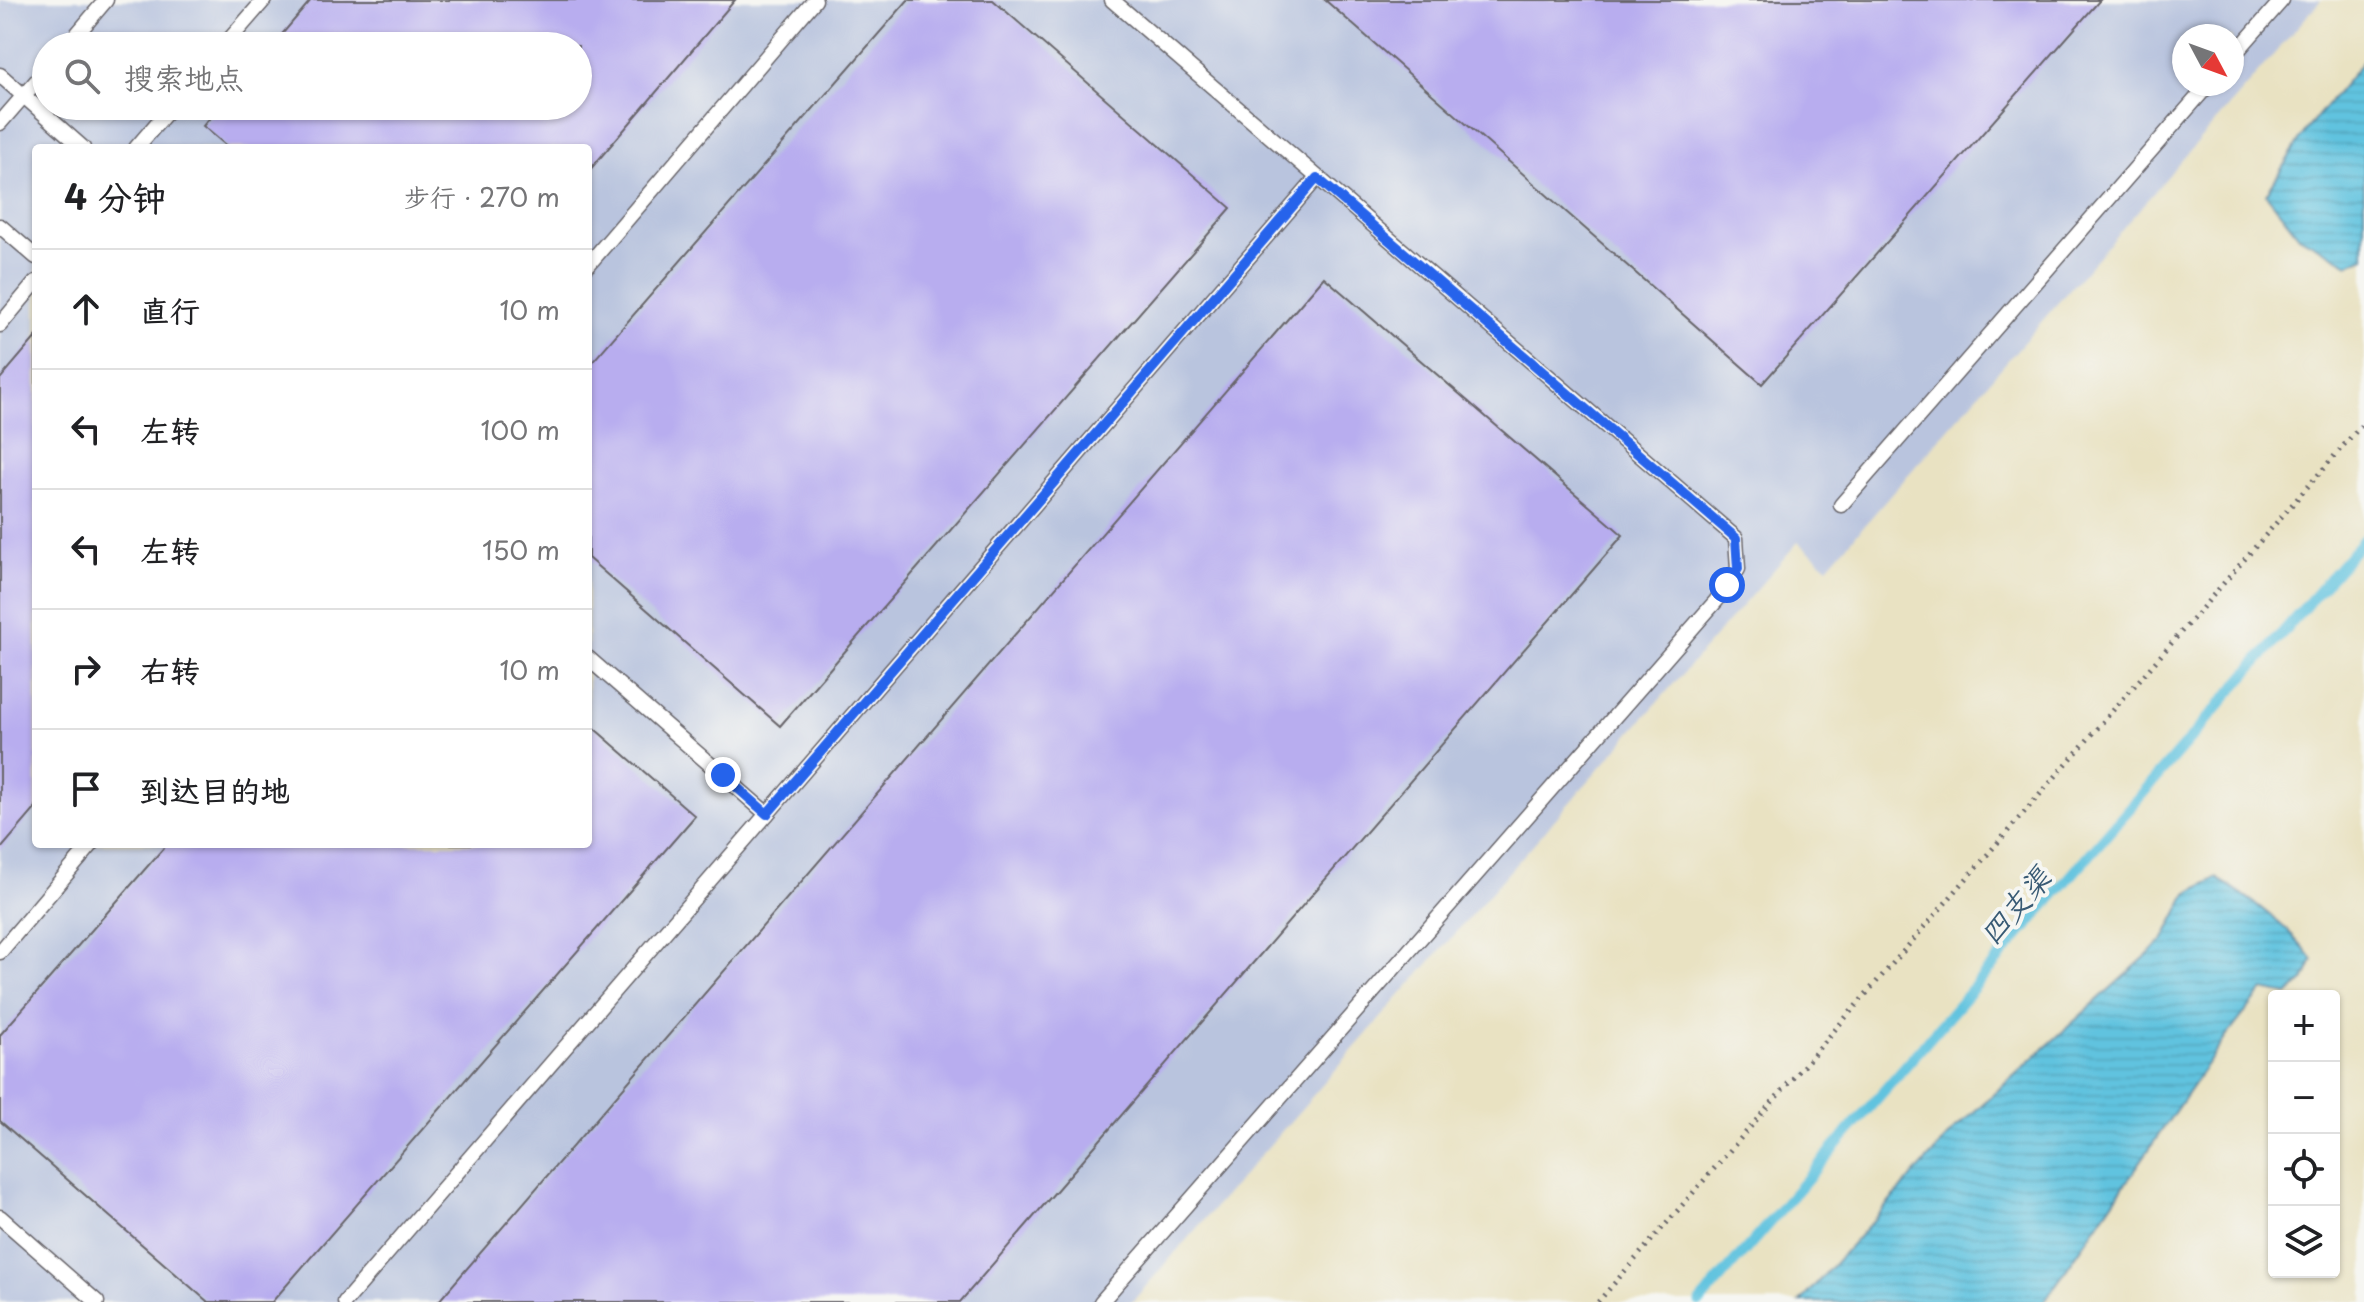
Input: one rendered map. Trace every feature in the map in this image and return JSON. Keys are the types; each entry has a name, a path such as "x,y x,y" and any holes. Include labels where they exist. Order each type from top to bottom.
{"lane":[{"path":"79,32 106,0"},
{"path":"236,32 264,0"},
{"path":"592,260 815,0"},
{"path":"1101,1302 1716,601 1738,569 1736,538 1112,0"},
{"path":"2244,43 2282,0"},
{"path":"0,75 32,103"},
{"path":"0,123 32,87"},
{"path":"1841,505 2199,96"},
{"path":"51,120 78,144"},
{"path":"139,144 160,120"},
{"path":"345,1302 1317,178"},
{"path":"0,226 32,254"},
{"path":"0,325 31,300"},
{"path":"592,661 767,814"},
{"path":"0,952 89,848"},
{"path":"0,1217 97,1302"}],"path":[{"path":"1598,1302 2364,422"}],"shaded area":[{"path":"0,0 2321,0 2244,89 2244,24 2172,24 2172,96 2238,96 1828,567 1798,542 1132,1302 0,1302"}],"water":[{"path":"2364,60 2364,257 2349,264 2299,236 2266,194 2306,130"},
{"path":"2216,878 2269,914 2313,960 2304,981 2294,990 2263,990 2226,1037 2044,1302 1800,1302 1955,1129 2163,941 2187,894"}],"building":[{"path":"311,0 735,0 592,167 592,144 224,144 203,126 208,120 592,120 592,32 284,32"},
{"path":"908,0 993,0 1231,208 780,726 592,562 592,362"},
{"path":"1325,0 2100,0 1762,384"},
{"path":"1324,277 1623,535 960,1302 438,1302"},
{"path":"32,342 32,813 0,850 0,379"},
{"path":"592,726 695,816 272,1302 208,1302 0,1121 0,1035 164,848 592,848"}],"waterway":[{"name":"四支渠","path":"1700,1302 2364,539"}],"route":[{"path":"723,775 767,814 1317,178 1736,538 1738,569 1727,585"}]}
